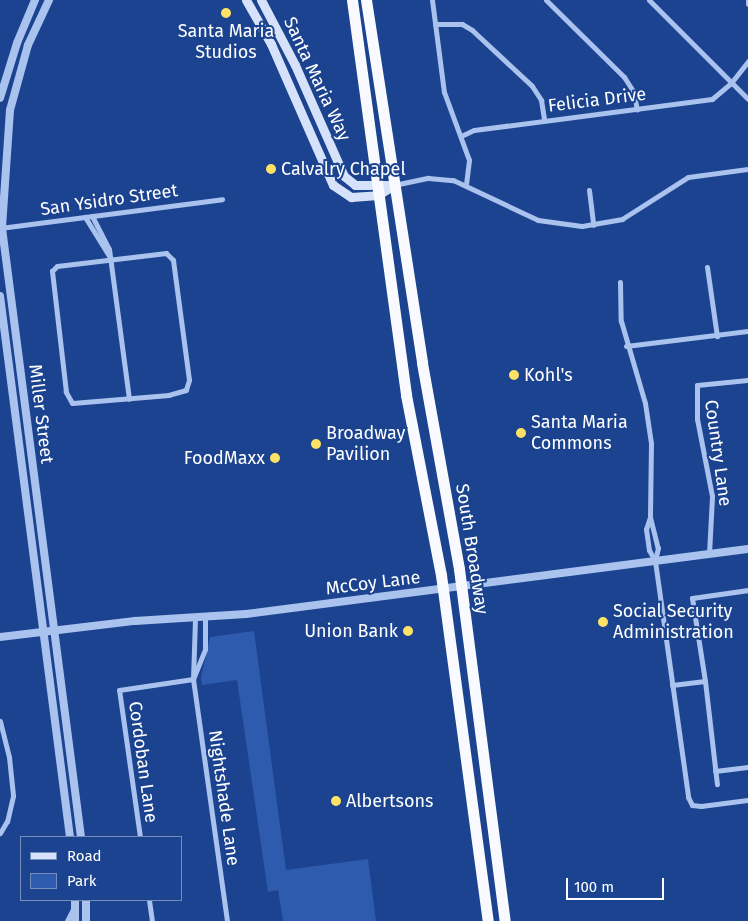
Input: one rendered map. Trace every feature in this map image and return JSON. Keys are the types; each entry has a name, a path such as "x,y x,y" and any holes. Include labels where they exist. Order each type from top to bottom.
{"highway":[{"name":"South Broadway","path":"352,0 406,395 442,589 488,921"},
{"name":"South Broadway","path":"366,0 394,185 462,587 505,921"},
{"path":"464,750 482,748"}],"main road":[{"name":"Santa Maria Way","path":"246,0 274,53 333,185 352,198 378,195 394,185"},
{"name":"Santa Maria Way","path":"261,0 295,65 344,176 355,185 376,183 394,185"}],"street":[{"path":"0,98 17,43 35,0"},
{"name":"Miller Street","path":"49,0 28,45 10,110 3,181 1,228 82,836"},
{"path":"432,0 444,92 469,160 466,184"},
{"path":"546,0 624,77 633,91 637,110"},
{"path":"650,0 748,99"},
{"path":"435,24 462,24 472,30 537,92 544,120"},
{"name":"Felicia Drive","path":"461,136 474,130 712,99 732,83 748,61"},
{"path":"394,185 428,178 466,184 538,220 562,226 593,225 622,219 688,177 748,168"},
{"path":"588,190 593,225"},
{"name":"San Ysidro Street","path":"1,228 222,199"},
{"path":"92,216 111,259 129,399"},
{"path":"85,217 111,259"},
{"path":"166,253 173,260 189,380 186,390 129,399 72,404 66,392 52,271 57,266 111,259 166,253"},
{"path":"707,267 717,336"},
{"path":"620,282 621,321 626,346 644,404 651,443 650,517 658,548 654,561"},
{"name":"Miller Street","path":"0,296 41,632 70,836"},
{"path":"626,346 646,341 717,336 748,331"},
{"name":"Country Lane","path":"709,554 712,496 697,419 697,385 748,380"},
{"path":"650,517 646,529 649,550 654,561 688,797 692,805 748,800"},
{"name":"McCoy Lane","path":"0,637 135,621 204,618 462,587 748,549"},
{"path":"717,784 705,681 692,598 748,590"},
{"name":"Nightshade Lane","path":"193,679 205,649 204,618"},
{"name":"Nightshade Lane","path":"195,619 193,679 227,921"},
{"name":"Cordoban Lane","path":"140,836 119,690 193,679"},
{"path":"672,684 705,681"},
{"path":"0,721 9,757 13,796 7,822 0,833"},
{"path":"715,771 748,767"},
{"path":"86,901 86,921"},
{"path":"149,901 152,921"},
{"path":"67,921 76,902"},
{"path":"75,921 76,902"}],"green space":[{"path":"254,631 286,870 368,859 376,921 283,921 278,890 268,892 237,680 202,685 201,678 210,637"}],"place":[{"name":"Santa Maria Studios","path":"226,13"},
{"name":"Calvalry Chapel","path":"271,169"},
{"name":"Kohl's","path":"514,375"},
{"name":"Santa Maria Commons","path":"521,433"},
{"name":"Broadway Pavilion","path":"316,444"},
{"name":"FoodMaxx","path":"275,458"},
{"name":"Social Security Administration","path":"603,622"},
{"name":"Union Bank","path":"408,631"},
{"name":"Albertsons","path":"336,801"}]}
